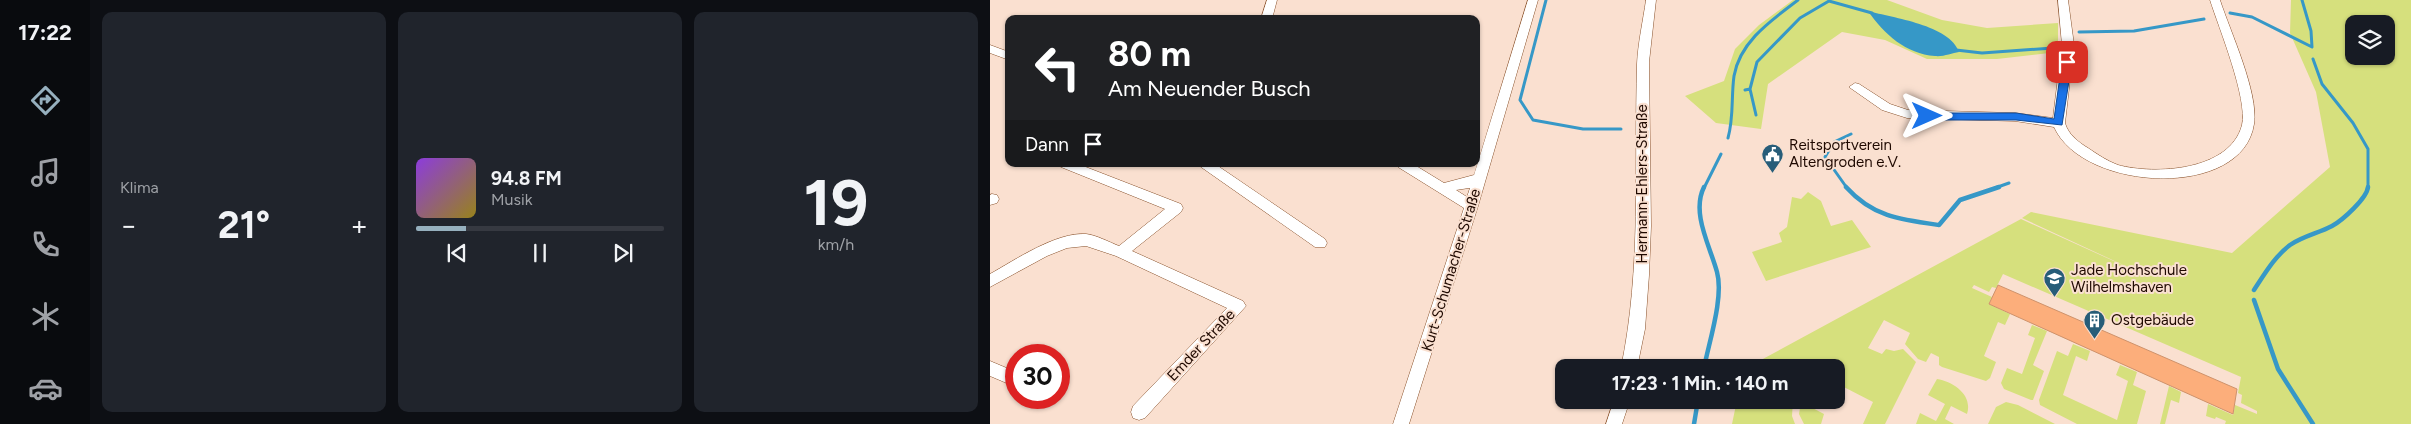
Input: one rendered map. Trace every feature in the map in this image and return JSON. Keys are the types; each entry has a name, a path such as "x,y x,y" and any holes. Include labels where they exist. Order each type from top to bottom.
{"street":[{"path":"1267,15 1272,0"},
{"name":"Kurt-Schumacher-Straße","path":"1401,424 1471,206 1533,0"},
{"name":"Hermann-Ehlers-Straße","path":"1631,359 1637,329 1642,275 1644,226 1643,62 1651,0"},
{"path":"2063,0 2068,45 2059,123 2065,136 2085,153 2116,169 2154,175 2190,170 2215,161 2235,149 2243,138 2248,125 2249,112 2215,0"},
{"path":"990,49 1005,55"},
{"path":"1855,87 1886,107 1907,114 2016,117 2059,123"},
{"path":"1074,167 1176,208 1121,252"},
{"path":"1210,167 1320,243"},
{"path":"1408,167 1471,206"},
{"path":"1443,188 1469,183 1479,178"},
{"name":"Emder Straße","path":"990,281 1042,252 1066,243 1086,240 1121,252 1238,306 1139,412"},
{"path":"990,368 1005,375"},
{"path":"1614,424 1619,409"}],"green space":[{"path":"1793,0 1887,0 1942,20 1987,28 2058,23 2058,52 1997,59 1927,59 1885,40 1842,32 1768,84 1761,129 1716,123 1685,96 1724,81 1735,49 1759,25"},
{"path":"2291,0 2411,0 2411,424 2225,424 2226,421 2206,416 2208,404 2233,415 2235,405 2257,414 2257,411 2241,403 2242,395 2238,393 2241,377 2003,274 1996,288 1992,287 1989,292 1974,285 1972,288 1992,297 1989,304 2010,314 2005,325 1998,322 1984,356 1996,362 1990,378 1986,381 1942,367 1939,365 1939,357 1931,353 1926,362 1918,359 1905,344 1910,333 1884,320 1868,348 1882,354 1886,349 1894,351 1903,349 1916,362 1885,424 1863,424 1873,402 1845,388 1845,359 1763,359 2021,219 2149,277 2022,218 2031,212 2232,253 2330,167 2316,92 2290,33"},
{"path":"1808,192 1821,201 1831,226 1852,220 1871,247 1766,281 1752,252 1782,242 1779,233 1787,227 1792,197 1801,199"},
{"path":"2032,325 2047,331 2033,365 2044,371 2033,400 2031,400 2004,389 2001,383 2007,368 2022,374 2035,338 2028,335"},
{"path":"2073,344 2090,351 2087,361 2076,356 2063,395 2117,420 2128,381 2116,375 2120,365 2137,372 2133,385 2146,391 2137,424 2077,424 2040,405 2039,400 2057,351 2068,356"},
{"path":"1937,379 1950,383 1961,390 1967,401 1967,414 1951,406 1945,419 1954,424 1916,424 1920,413 1936,421 1945,404 1928,395"},
{"path":"2169,386 2181,392 2179,403 2171,400 2165,424 2160,424"},
{"path":"2006,402 2018,405 2055,424 1988,424 1996,407"},
{"path":"1735,409 1792,409 1792,416 1795,424 1732,424"},
{"path":"1800,409 1814,409 1824,414 1821,424 1804,424 1799,414"}],"water":[{"path":"1868,11 1933,29 1954,43 1959,52 1938,56 1924,54 1905,47 1889,35"}],"building":[{"name":"Ostgebäude","path":"1998,285 2237,389 2233,414 1989,304"}],"waterway":[{"path":"1546,0 1520,100 1533,120 1583,129 1621,129"},
{"path":"1728,138 1734,76 1743,52 1758,32 1798,0"},
{"path":"2230,13 2252,17 2312,47 2311,31 2302,0"},
{"path":"1750,89 1757,62 1800,18 1829,1 1872,13"},
{"path":"2079,32 2134,31 2204,19"},
{"path":"1956,50 1982,53 2053,48"},
{"path":"2313,59 2322,84 2353,123 2368,149 2368,187"},
{"path":"1745,90 1750,89"},
{"path":"1750,89 1756,115"},
{"path":"1847,188 1825,157 1834,142 1851,134"},
{"path":"1704,188 1721,154"},
{"path":"1995,188 2009,183"},
{"path":"1704,187 1701,197 1701,218 1719,282 1715,320 1706,359"},
{"path":"1847,188 1856,197 1877,211 1900,219 1939,225 1960,200 1999,187"},
{"path":"2254,290 2270,266 2285,249 2300,239 2337,223 2359,203 2367,192 2368,187"},
{"path":"2254,300 2278,369 2313,424"},
{"path":"1694,424 1696,409"}],"place":[{"name":"Reitsportverein Altengroden e.V.","path":"1773,173"},
{"name":"Jade Hochschule Wilhelmshaven","path":"2055,298"},
{"name":"Ostgebäude","path":"2095,339"}],"route":[{"path":"1927,116 2016,117 2059,123 2067,62"}]}
